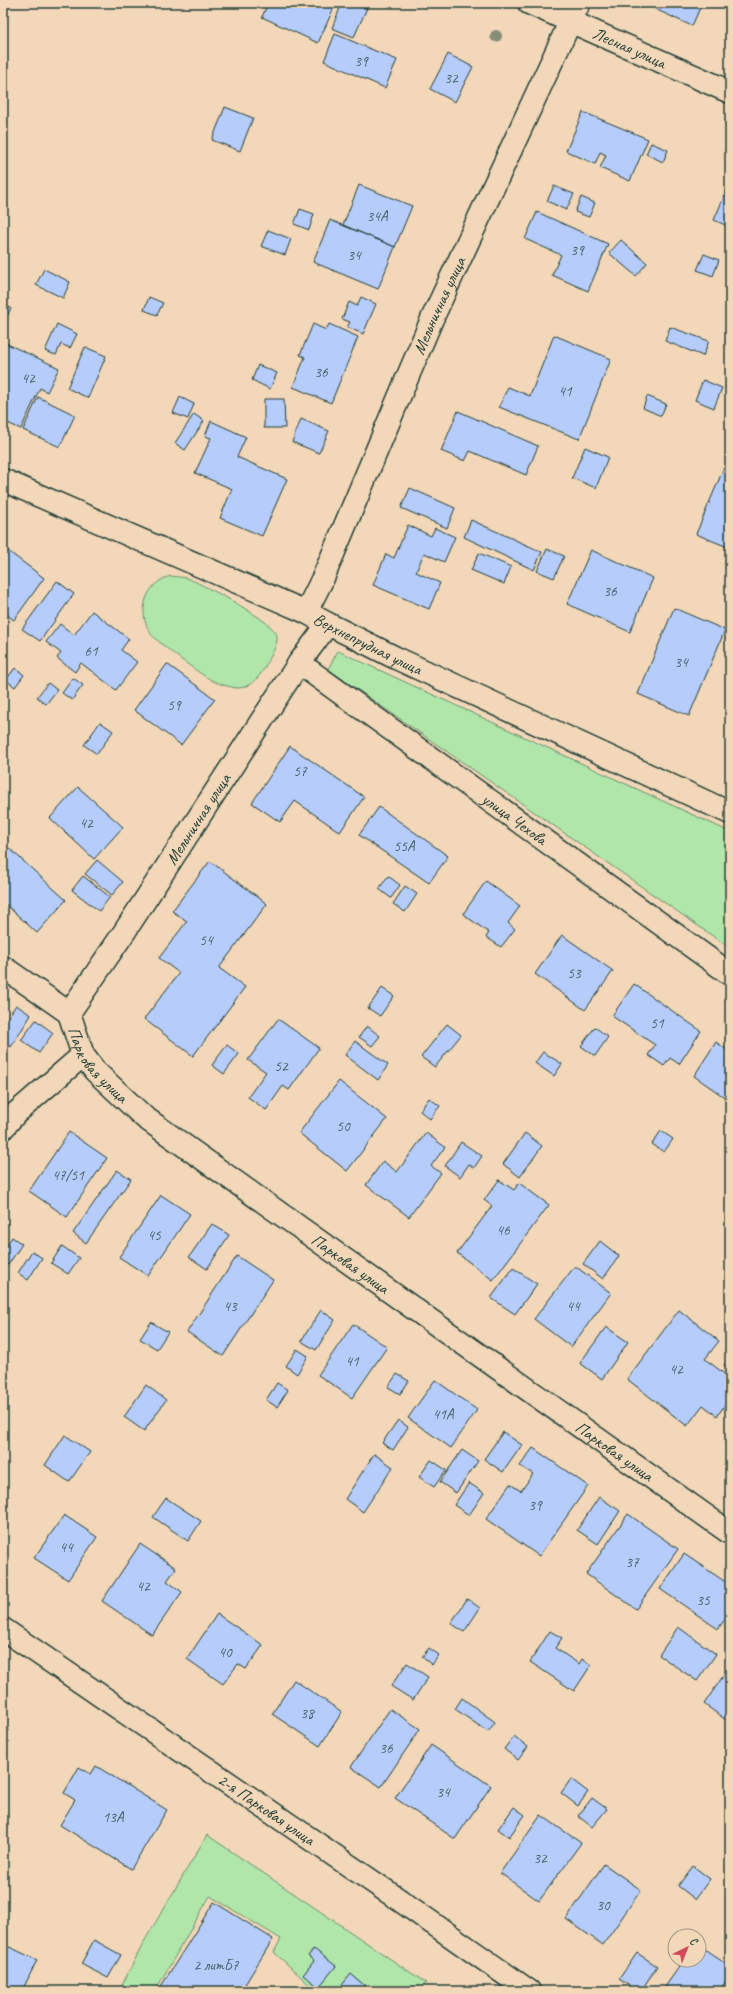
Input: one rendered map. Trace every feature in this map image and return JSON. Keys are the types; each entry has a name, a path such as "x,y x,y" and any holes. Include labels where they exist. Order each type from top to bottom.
{"street":[{"name":"Лесная улица","path":"529,3 575,12 730,92"},
{"name":"Мельничная улица","path":"306,612 326,570 432,320 575,12"},
{"name":"Верхнепрудная улица","path":"3,480 306,612 396,658 730,813"},
{"name":"Мельничная улица","path":"69,1013 128,927 299,663 328,624"},
{"name":"улица Чехова","path":"299,663 730,974"},
{"name":"Парковая улица","path":"3,967 69,1013 83,1055 95,1071 144,1116 730,1533"},
{"path":"3,1128 16,1114 83,1055"},
{"name":"2-я Парковая улица","path":"3,1629 391,1894 529,1991"}],"green space":[{"path":"171,576 187,578 209,588 253,613 274,630 277,640 274,649 256,680 249,685 237,688 211,680 198,672 151,634 144,616 146,599 155,584 162,579"},
{"path":"338,651 730,832 730,948 328,669"},
{"path":"207,1835 426,1983 420,1991 316,1991 274,1952 281,1939 210,1896 155,1991 119,1991 144,1942"}],"building":[{"path":"268,3 336,3 318,43 262,17"},
{"path":"342,3 354,3 367,8 354,37 332,28"},
{"path":"657,3 702,3 692,26 655,9"},
{"path":"335,34 397,60 385,88 324,61"},
{"path":"448,54 473,67 455,102 430,89"},
{"path":"225,107 253,118 240,151 212,140"},
{"path":"583,112 648,139 630,181 600,168 606,155 600,152 595,164 566,151"},
{"path":"651,143 668,150 663,162 646,154"},
{"path":"730,183 730,227 714,220"},
{"path":"359,185 412,206 395,247 343,225"},
{"path":"554,186 574,194 566,210 547,201"},
{"path":"581,197 595,203 589,217 575,212"},
{"path":"300,209 314,214 309,230 294,224"},
{"path":"537,212 608,244 588,291 552,275 561,255 525,239"},
{"path":"330,220 395,247 378,289 313,262"},
{"path":"268,230 291,239 285,255 261,246"},
{"path":"621,240 647,263 636,276 609,253"},
{"path":"704,254 719,260 713,276 697,270"},
{"path":"44,269 70,282 63,298 36,285"},
{"path":"149,297 163,303 157,315 144,310"},
{"path":"361,297 376,304 363,334 347,327 350,322 342,319 349,302 357,306"},
{"path":"3,304 11,308 3,325"},
{"path":"57,324 77,334 70,348 61,344 56,355 45,351"},
{"path":"313,324 326,330 329,324 358,337 331,403 293,387 305,357 300,355"},
{"path":"670,327 709,341 703,356 665,341"},
{"path":"554,335 611,359 579,439 499,407 508,387 530,396"},
{"path":"3,342 59,368 47,392 40,388 21,429 3,421"},
{"path":"85,347 106,356 88,398 67,388"},
{"path":"258,365 277,373 270,389 252,380"},
{"path":"703,380 722,388 714,408 695,400"},
{"path":"647,396 666,404 661,416 643,408"},
{"path":"38,397 75,415 60,447 23,430"},
{"path":"180,397 194,404 188,419 173,413"},
{"path":"264,399 284,399 285,428 264,428"},
{"path":"458,411 538,446 526,475 470,451 465,461 441,451"},
{"path":"194,414 204,421 185,450 175,443"},
{"path":"301,419 329,431 319,453 292,442"},
{"path":"211,421 246,437 237,457 287,479 262,536 220,518 232,489 195,473 211,438 205,436"},
{"path":"585,447 608,457 596,488 572,478"},
{"path":"728,458 730,459 730,548 696,534"},
{"path":"410,488 455,508 447,528 401,508"},
{"path":"471,520 542,552 534,570 464,537"},
{"path":"408,525 431,536 435,528 455,537 444,562 424,553 416,572 440,583 429,609 373,585 386,554 394,558"},
{"path":"4,548 44,578 14,620 3,612"},
{"path":"547,549 564,556 554,578 537,571"},
{"path":"591,550 653,578 630,632 567,604"},
{"path":"479,553 511,567 504,584 471,570"},
{"path":"57,581 74,594 40,641 22,629"},
{"path":"674,608 725,630 689,716 638,694"},
{"path":"92,611 129,639 121,650 137,662 116,690 81,663 75,672 57,658 61,653 46,642 60,624 74,635"},
{"path":"167,664 215,699 181,745 134,710"},
{"path":"15,668 24,675 15,687 6,680"},
{"path":"73,678 83,685 72,700 62,693"},
{"path":"48,683 57,690 46,704 37,697"},
{"path":"100,722 113,731 97,754 84,745"},
{"path":"290,746 364,797 340,832 295,801 280,822 252,803"},
{"path":"78,787 123,827 94,859 50,818"},
{"path":"379,807 448,856 429,883 359,835"},
{"path":"9,848 66,900 37,933 3,902 3,854"},
{"path":"97,860 123,882 112,895 85,874"},
{"path":"210,861 267,904 219,968 245,987 193,1056 144,1019 179,973 159,958 187,921 172,911"},
{"path":"83,876 110,897 99,911 72,890"},
{"path":"388,876 400,885 391,898 379,889"},
{"path":"486,881 520,906 508,923 515,929 501,947 486,937 489,933 463,914"},
{"path":"405,886 417,894 405,912 393,904"},
{"path":"562,935 613,971 585,1010 535,974"},
{"path":"634,984 701,1031 679,1064 670,1058 664,1066 648,1055 655,1045 612,1016"},
{"path":"382,988 394,996 380,1016 368,1008"},
{"path":"16,1005 31,1015 11,1047 3,1042 3,1025"},
{"path":"278,1019 319,1048 289,1090 283,1086 266,1110 248,1097 266,1072 248,1060"},
{"path":"36,1020 53,1033 39,1053 21,1040"},
{"path":"447,1024 461,1035 435,1067 421,1057"},
{"path":"367,1026 380,1036 372,1046 359,1037"},
{"path":"595,1027 608,1037 595,1056 581,1046"},
{"path":"355,1041 388,1065 378,1080 345,1055"},
{"path":"716,1042 730,1052 730,1101 694,1076"},
{"path":"227,1045 239,1054 224,1074 212,1065"},
{"path":"543,1052 562,1064 554,1076 535,1063"},
{"path":"339,1081 387,1119 347,1171 299,1133"},
{"path":"429,1098 440,1106 430,1119 420,1111"},
{"path":"661,1131 673,1139 664,1152 652,1144"},
{"path":"69,1132 107,1158 67,1217 29,1191"},
{"path":"426,1133 445,1147 431,1166 441,1173 409,1217 366,1185 383,1161 397,1172"},
{"path":"525,1133 542,1146 520,1177 503,1164"},
{"path":"461,1142 482,1156 474,1168 469,1164 460,1177 445,1166"},
{"path":"117,1170 131,1179 86,1243 73,1233"},
{"path":"499,1180 514,1190 519,1183 549,1205 493,1280 457,1253 492,1206 484,1200"},
{"path":"161,1195 190,1214 148,1276 119,1257"},
{"path":"212,1224 229,1235 207,1269 189,1257"},
{"path":"12,1237 22,1244 8,1265 3,1262 3,1251"},
{"path":"600,1241 619,1256 603,1279 583,1264"},
{"path":"62,1246 79,1258 68,1274 51,1263"},
{"path":"32,1251 42,1258 28,1280 18,1273"},
{"path":"237,1256 273,1280 223,1356 187,1332"},
{"path":"575,1266 611,1293 571,1347 534,1319"},
{"path":"513,1268 537,1284 515,1314 491,1298"},
{"path":"321,1310 335,1320 316,1350 301,1341"},
{"path":"679,1310 719,1341 705,1359 730,1378 730,1398 717,1416 703,1405 687,1426 627,1379"},
{"path":"151,1322 168,1332 157,1349 140,1339"},
{"path":"353,1324 387,1347 352,1398 318,1375"},
{"path":"606,1327 628,1342 602,1379 580,1363"},
{"path":"297,1349 308,1356 297,1374 286,1366"},
{"path":"730,1357 730,1370 724,1365"},
{"path":"397,1374 409,1381 400,1394 388,1387"},
{"path":"435,1380 477,1410 451,1448 408,1418"},
{"path":"277,1383 288,1390 277,1407 266,1400"},
{"path":"146,1385 166,1400 144,1431 124,1417"},
{"path":"398,1420 408,1427 393,1450 382,1443"},
{"path":"503,1432 522,1445 503,1472 484,1459"},
{"path":"65,1435 90,1452 69,1482 45,1465"},
{"path":"533,1448 588,1486 539,1556 486,1519 510,1484 521,1491 533,1474 520,1466"},
{"path":"462,1450 478,1461 456,1493 440,1482"},
{"path":"374,1454 393,1467 363,1512 345,1499"},
{"path":"431,1460 446,1470 434,1487 419,1477"},
{"path":"469,1483 484,1493 469,1515 454,1505"},
{"path":"599,1497 620,1511 598,1544 577,1530"},
{"path":"166,1498 201,1521 188,1541 153,1517"},
{"path":"628,1514 678,1549 636,1609 586,1574"},
{"path":"64,1515 97,1537 68,1580 34,1558"},
{"path":"140,1544 176,1568 167,1581 182,1592 152,1635 102,1601"},
{"path":"684,1554 730,1585 730,1612 718,1629 660,1589"},
{"path":"467,1599 480,1608 464,1632 451,1623"},
{"path":"217,1614 263,1645 246,1669 238,1664 223,1684 187,1659"},
{"path":"678,1627 716,1654 697,1681 659,1655"},
{"path":"550,1631 562,1638 555,1648 579,1664 582,1659 591,1665 574,1691 530,1662"},
{"path":"429,1648 439,1655 432,1665 422,1657"},
{"path":"407,1663 428,1677 413,1700 391,1686"},
{"path":"728,1669 730,1671 730,1723 704,1704"},
{"path":"294,1680 342,1712 320,1746 272,1714"},
{"path":"462,1698 495,1722 488,1732 455,1709"},
{"path":"390,1709 420,1729 381,1787 351,1767"},
{"path":"514,1736 528,1747 518,1760 504,1749"},
{"path":"431,1745 491,1786 455,1839 395,1798"},
{"path":"96,1766 167,1810 131,1869 60,1825 75,1800 64,1793 79,1767 91,1774"},
{"path":"571,1779 588,1792 578,1806 561,1793"},
{"path":"592,1798 607,1809 592,1827 578,1816"},
{"path":"514,1807 525,1815 509,1837 498,1829"},
{"path":"541,1815 581,1843 539,1901 500,1873"},
{"path":"604,1864 641,1890 603,1945 566,1919"},
{"path":"693,1866 710,1879 695,1899 678,1886"},
{"path":"214,1902 273,1939 241,1991 158,1991"},
{"path":"94,1940 121,1955 108,1978 81,1964"},
{"path":"3,1944 37,1960 22,1991 3,1991"},
{"path":"314,1949 336,1966 319,1987 303,1975 314,1961 308,1956"},
{"path":"707,1951 730,1967 730,1975 719,1991 671,1991 665,1987 678,1968 707,1968"},
{"path":"637,1953 657,1966 641,1991 637,1991 619,1979"},
{"path":"351,1974 371,1991 337,1991"}]}
